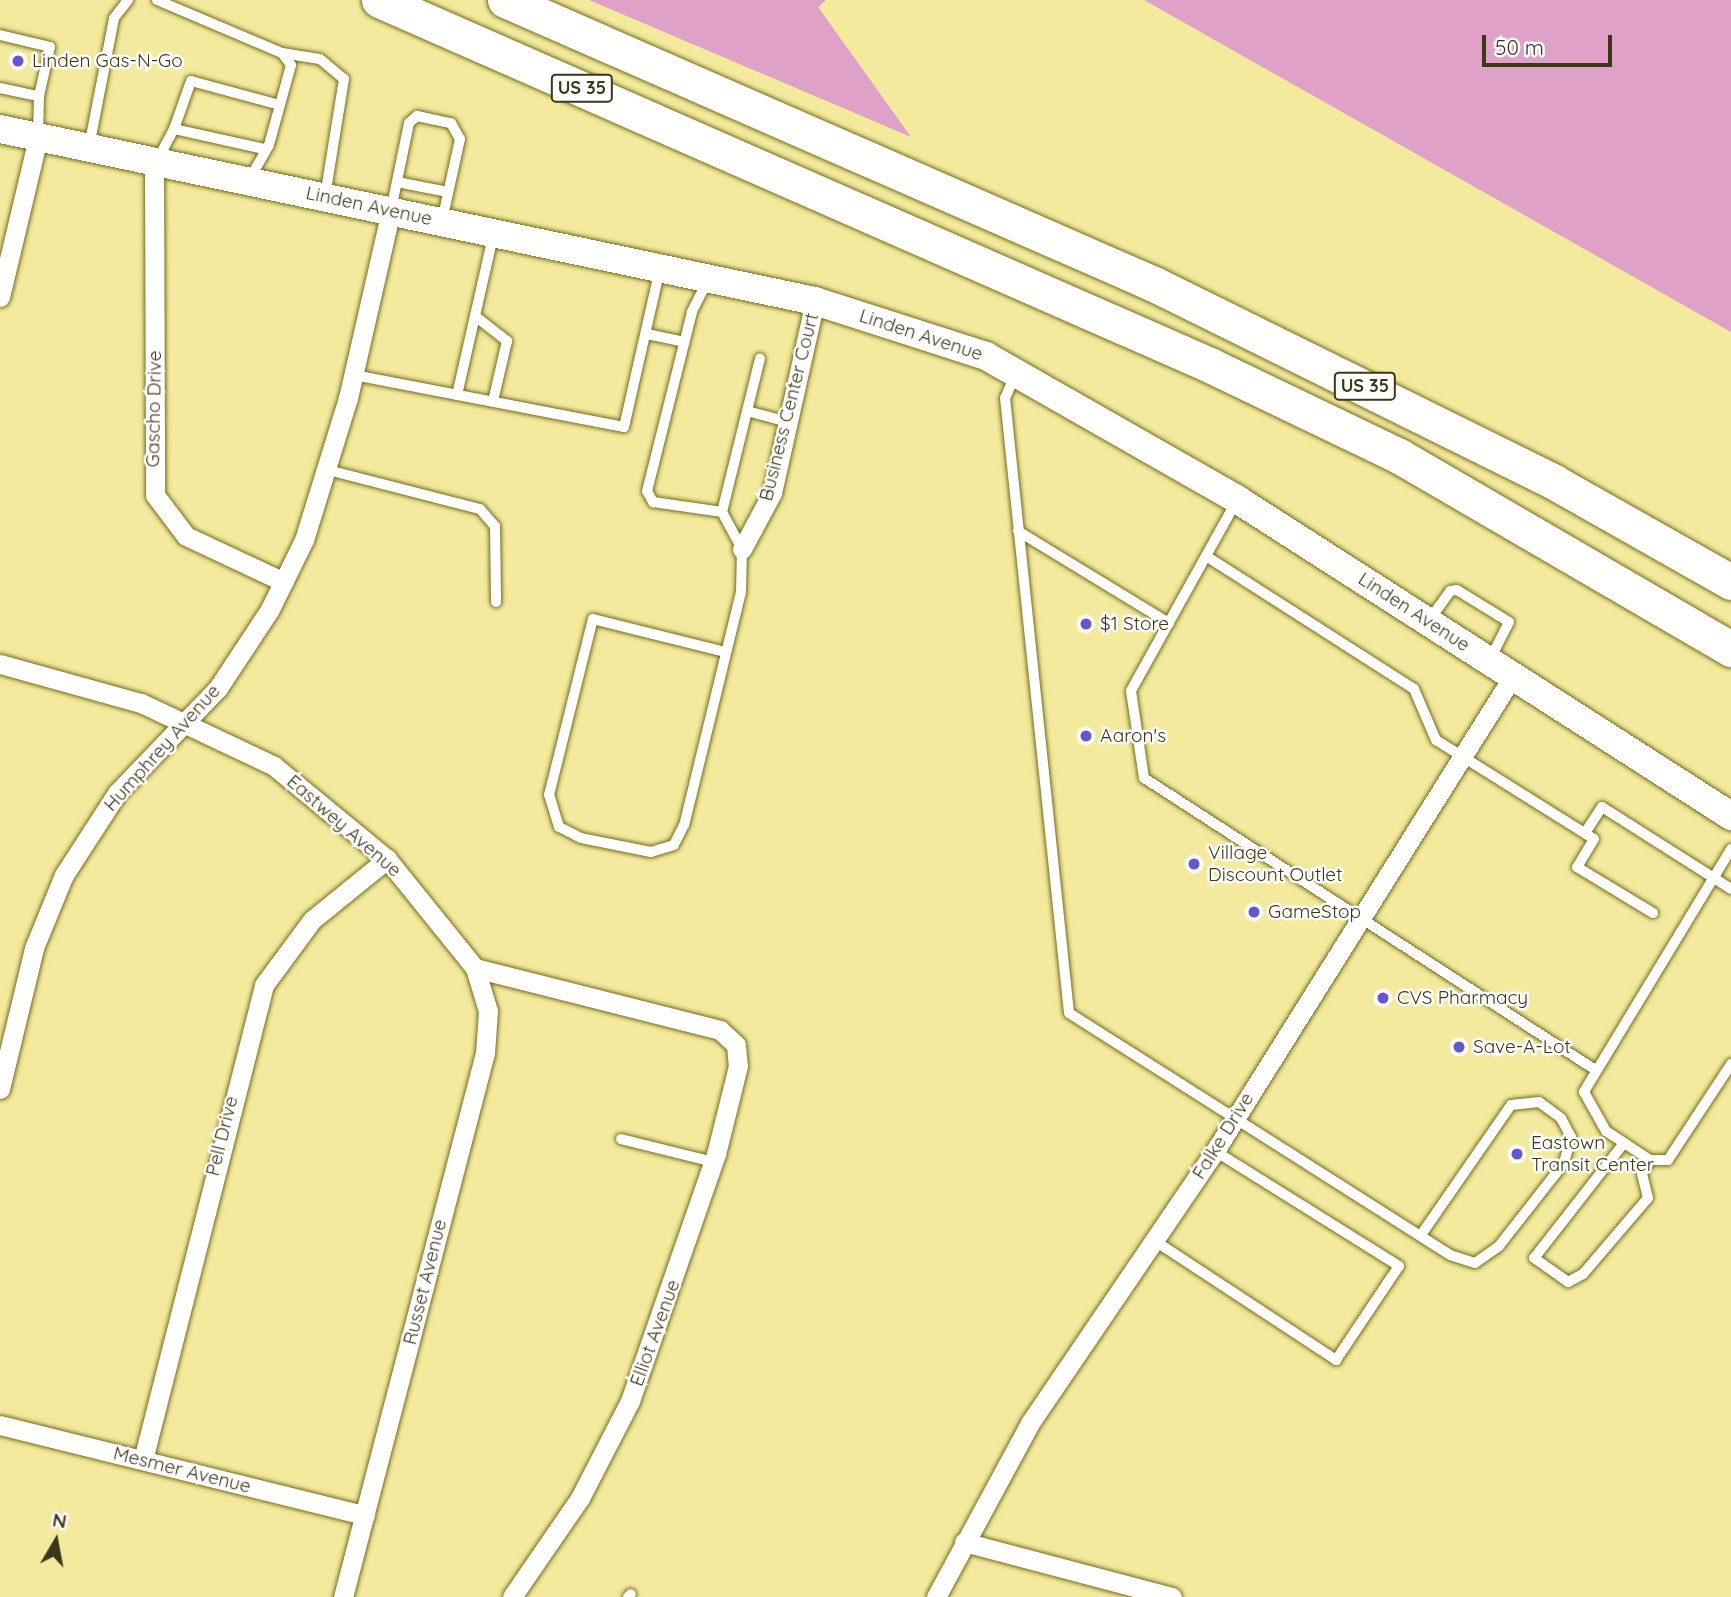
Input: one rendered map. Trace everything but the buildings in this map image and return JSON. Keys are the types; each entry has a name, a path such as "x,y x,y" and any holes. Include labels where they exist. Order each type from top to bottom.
{"highway":[{"name":"US 35","path":"379,0 1013,278 1398,456 1731,649"},
{"name":"US 35","path":"505,0 990,209 1554,482 1731,582"},
{"path":"1554,482 1731,567"},
{"path":"1674,616 1731,659"}],"main road":[{"name":"Linden Avenue","path":"0,129 815,301 1017,370 1238,500 1731,816"}],"street":[{"path":"0,298 4,267 38,137"},
{"name":"Gascho Drive","path":"154,162 155,495 186,536 284,582"},
{"name":"Humphrey Avenue","path":"0,1089 34,948 64,875 117,793 218,688 284,582 328,470 354,375 391,210"},
{"name":"Business Center Court","path":"742,550 772,493 815,301"},
{"name":"Eastwey Avenue","path":"0,664 187,722 274,766 387,859 475,968"},
{"name":"Falke Drive","path":"936,1597 1030,1423 1236,1117 1513,676"},
{"name":"Pell Drive","path":"143,1460 264,985 312,920 387,859"},
{"name":"Elliot Avenue","path":"475,968 720,1030 736,1045 738,1066 713,1162 630,1401 580,1498 512,1597"},
{"name":"Russet Avenue","path":"343,1597 485,1053 488,1012 475,968"},
{"name":"Mesmer Avenue","path":"0,1425 365,1515"},
{"path":"964,1542 1172,1597"}],"lane":[{"path":"89,148 114,18 128,0"},
{"path":"157,0 282,53 320,59 344,79 325,197"},
{"path":"0,35 50,47 39,96 38,137"},
{"path":"248,181 264,149 291,65 282,53"},
{"path":"154,162 169,148 191,81 280,105"},
{"path":"0,88 39,96"},
{"path":"391,210 410,123 417,116 457,128 442,221"},
{"path":"174,129 264,149"},
{"path":"397,182 448,192"},
{"path":"457,395 494,233"},
{"path":"354,375 624,427 660,269"},
{"path":"709,278 684,342 647,491 653,502 722,512"},
{"path":"475,316 507,341 493,401"},
{"path":"647,334 684,342"},
{"path":"724,652 593,619 549,795 559,827 637,850 674,845 741,592 742,550 722,512 760,359"},
{"path":"1017,370 1005,398 1069,1013 1420,1235 1475,1263 1499,1246 1564,1163 1571,1137 1562,1118 1539,1102 1511,1105 1420,1235"},
{"path":"747,411 788,422"},
{"path":"328,470 480,509 495,526 496,602"},
{"path":"1238,500 1131,691 1144,778 1594,1069"},
{"path":"1018,531 1169,623"},
{"path":"1206,556 1414,689 1436,740 1594,839 1577,867 1653,914"},
{"path":"1429,622 1450,591 1457,590 1509,622 1489,661"},
{"path":"1585,833 1602,807 1731,889"},
{"path":"1731,849 1594,1069 1584,1092 1606,1131 1650,1160 1668,1160 1731,1064"},
{"path":"621,1139 713,1162"},
{"path":"1624,1143 1534,1258 1568,1282 1583,1274 1648,1198 1642,1174 1650,1160"},
{"path":"1155,1241 1336,1360 1399,1266 1214,1151"}],"shaded area":[{"path":"589,0 826,0 818,7 911,137"},
{"path":"1144,0 1731,0 1731,332"}],"place":[{"name":"Linden Gas-N-Go","path":"18,61"},
{"name":"$1 Store","path":"1086,624"},
{"name":"Aaron's","path":"1086,736"},
{"name":"Village Discount Outlet","path":"1194,864"},
{"name":"GameStop","path":"1254,912"},
{"name":"CVS Pharmacy","path":"1383,998"},
{"name":"Save-A-Lot","path":"1459,1047"},
{"name":"Eastown Transit Center","path":"1517,1154"}]}
